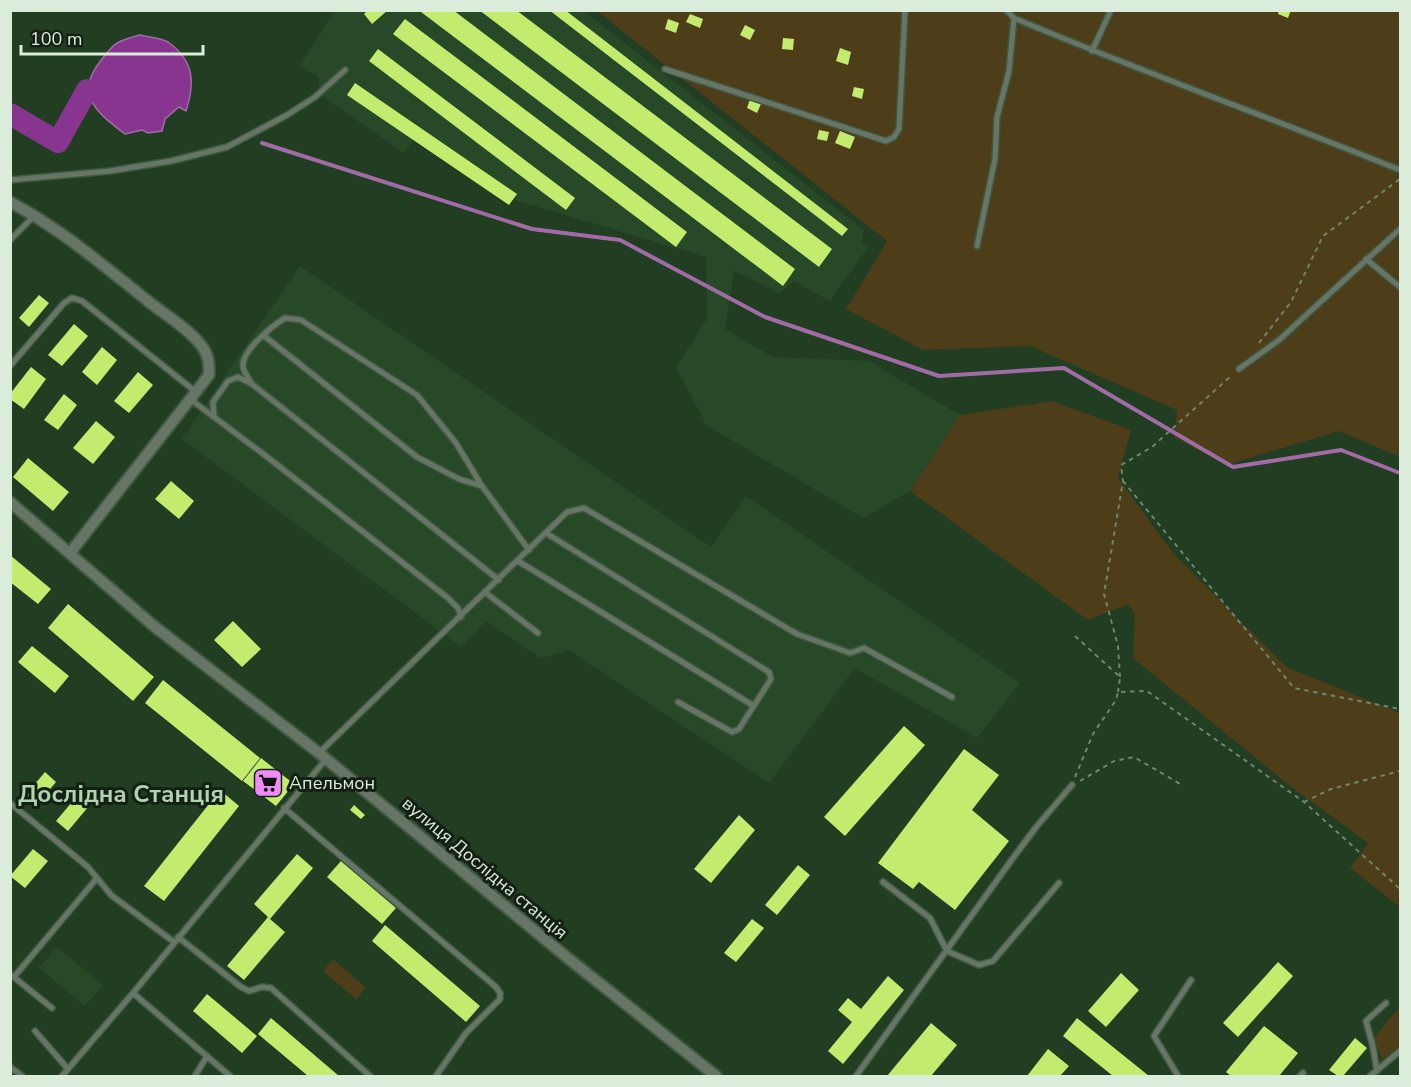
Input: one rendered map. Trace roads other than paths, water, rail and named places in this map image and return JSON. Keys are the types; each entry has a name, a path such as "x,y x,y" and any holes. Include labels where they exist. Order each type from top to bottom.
{"street":[{"path":"10,202 35,215 76,245 200,344 209,359 209,375 70,553"},
{"name":"вулиця Дослідна станція","path":"10,502 155,627 323,756 568,959 716,1077"}],"lane":[{"path":"665,69 886,141 894,138 899,129 905,10"},
{"path":"1006,10 1014,18 1092,51 1401,170"},
{"path":"1092,51 1111,10"},
{"path":"976,246 995,159 996,117 1009,71 1014,18"},
{"path":"10,180 110,171 161,163 227,147 287,115 315,97 345,70"},
{"path":"10,240 35,215"},
{"path":"1239,369 1279,340 1401,229"},
{"path":"1366,259 1401,287"},
{"path":"10,366 64,303 72,298 82,301 193,396 214,417 448,598 458,608 461,617"},
{"path":"252,384 243,368 244,358 272,326 285,318 302,320 417,395 456,443 482,486 529,550"},
{"path":"263,335 417,457 459,479 482,486"},
{"path":"214,417 213,402 228,381 238,377 252,384 499,580"},
{"path":"62,1077 284,808 323,756 567,512 584,508 797,634 850,653 864,648 952,698"},
{"path":"546,533 769,672 771,679 739,729 732,732 678,702"},
{"path":"518,561 754,705"},
{"path":"486,592 538,633"},
{"path":"856,1077 1012,858 1072,785"},
{"path":"10,803 88,867 111,895 241,987 249,991 262,987 270,988 370,1077"},
{"path":"284,808 496,987 500,993 500,999 466,1033 436,1077"},
{"path":"52,1008 12,976 97,878"},
{"path":"883,882 930,918 947,951 980,965 993,961 1059,883"},
{"path":"1178,1077 1154,1036 1191,980"},
{"path":"133,993 230,1077"},
{"path":"1377,1071 1374,1047 1366,1021 1386,1003"},
{"path":"35,1031 68,1069"},
{"path":"1370,1077 1401,1052"},
{"path":"195,1077 207,1056"},
{"path":"10,1067 22,1077"}],"waterway":[{"path":"10,114 58,142 87,90"},
{"path":"262,143 532,229 620,240 765,317 939,376 1064,368 1233,467 1341,450 1400,473"}],"place":[{"name":"Апельмон","path":"268,783"}],"district":[{"name":"Дослідна Станція","path":"121,794"}]}
